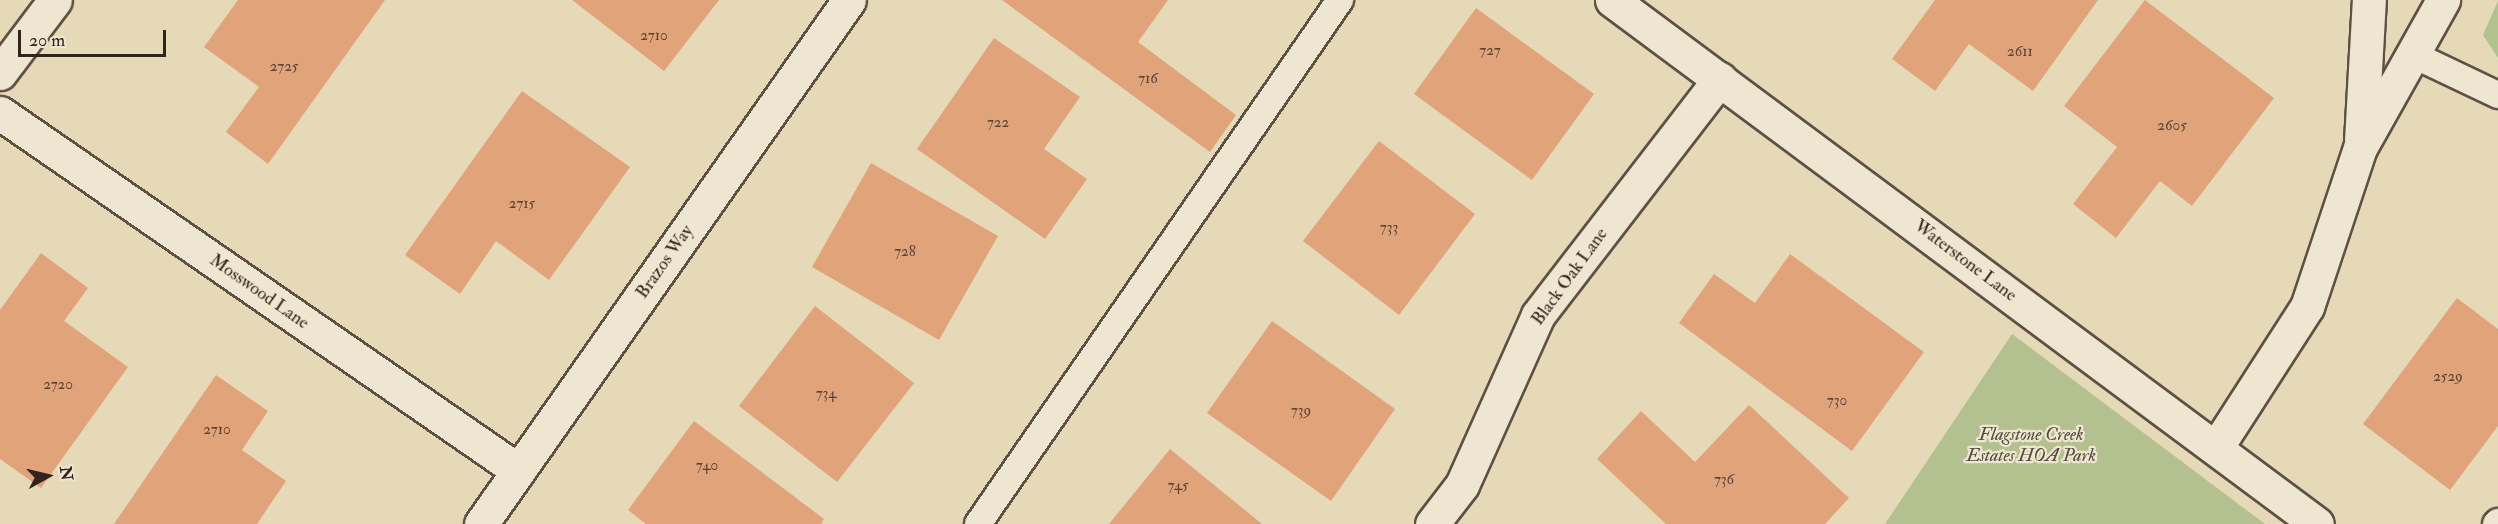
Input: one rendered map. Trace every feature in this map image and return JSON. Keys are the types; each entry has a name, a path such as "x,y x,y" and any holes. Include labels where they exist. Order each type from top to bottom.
{"street":[{"path":"0,72 55,0"},
{"name":"Brazos Way","path":"481,524 849,0"},
{"name":"Waterstone Lane","path":"1612,0 2317,524"},
{"path":"2360,148 2368,0"},
{"path":"2216,448 2307,307 2360,148 2443,0"},
{"name":"Black Oak Lane","path":"1432,524 1462,484 1538,315 1720,79"},
{"name":"Mosswood Lane","path":"0,113 519,471"}],"lane":[{"path":"978,524 1340,0"},
{"path":"2414,55 2498,95"}],"green space":[{"path":"2498,1 2498,58 2483,35"},
{"name":"Flagstone Creek Estates HOA Park","path":"2012,334 2265,524 1885,524"}],"building":[{"path":"238,0 385,0 268,164 226,132 259,87 204,47"},
{"path":"572,0 719,0 664,71"},
{"path":"1002,0 1168,0 1138,42 1236,115 1210,152"},
{"path":"1935,0 2098,0 2033,91 1969,44 1935,91 1892,59"},
{"path":"2145,0 2274,98 2192,206 2160,181 2116,238 2073,204 2117,147 2064,106"},
{"path":"1476,8 1594,94 1532,180 1414,94"},
{"path":"994,38 1080,97 1044,149 1087,179 1045,239 917,149"},
{"path":"522,91 630,167 549,280 496,241 460,294 405,255"},
{"path":"1379,141 1475,214 1399,315 1303,241"},
{"path":"871,163 998,236 939,340 812,267"},
{"path":"41,253 88,288 64,321 128,367 41,488 0,459 0,310"},
{"path":"1790,254 1924,352 1852,451 1679,323 1714,274 1755,303"},
{"path":"2457,298 2498,329 2498,426 2450,490 2363,424"},
{"path":"815,306 914,383 837,482 739,406"},
{"path":"1272,321 1395,409 1331,501 1207,413"},
{"path":"216,375 268,411 242,450 286,481 257,524 114,524"},
{"path":"1749,405 1849,498 1825,524 1666,524 1597,459 1641,411 1695,462"},
{"path":"694,421 824,519 821,524 646,524 628,510"},
{"path":"1170,449 1262,524 1109,524"}]}
